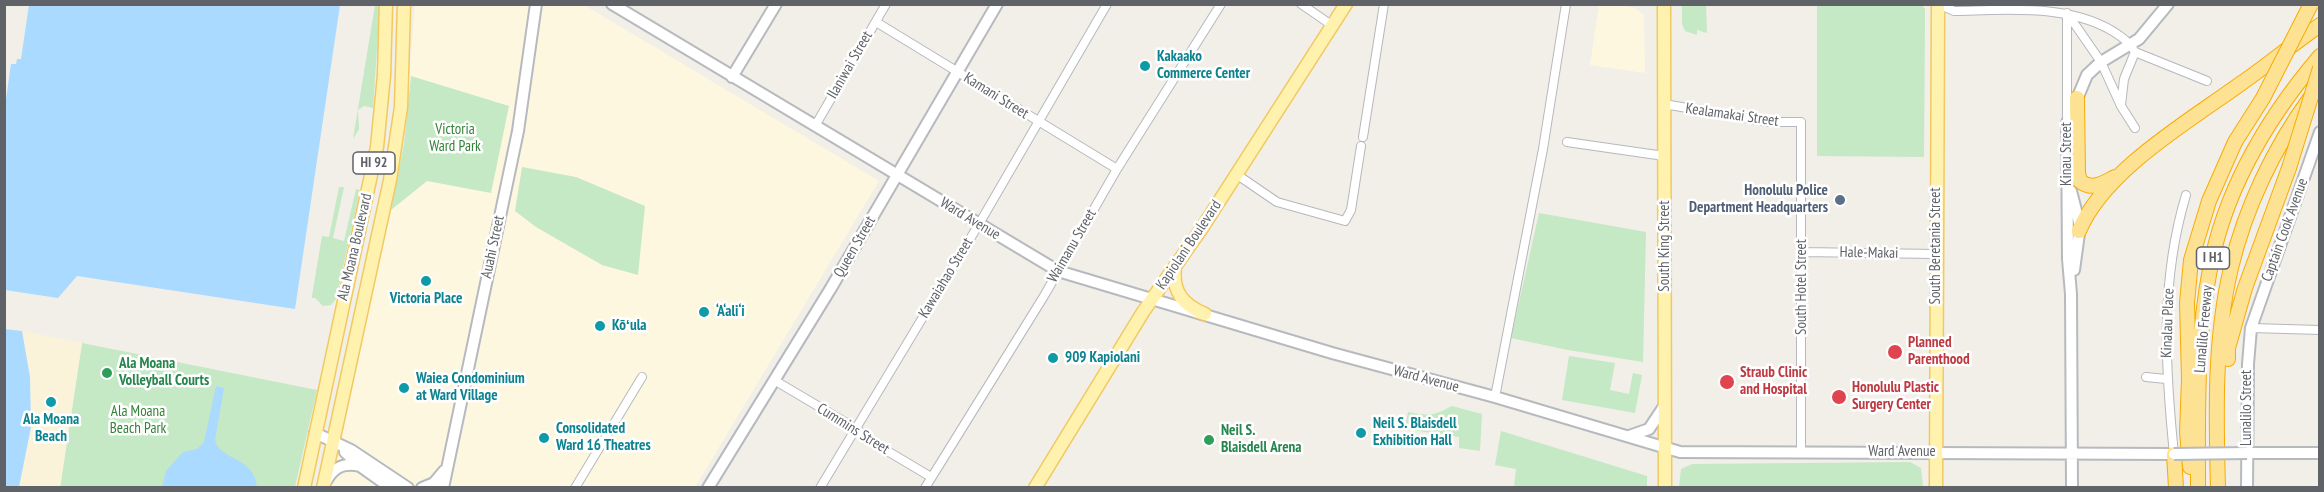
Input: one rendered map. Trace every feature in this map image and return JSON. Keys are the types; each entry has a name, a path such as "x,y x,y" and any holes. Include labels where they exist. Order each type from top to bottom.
{"highway":[{"path":"2193,488 2187,432 2189,379 2187,303 2191,260 2209,201 2235,142 2264,98 2311,4"},
{"path":"2079,231 2084,219 2097,201 2120,175 2174,132 2319,25"},
{"name":"Lunalilo Freeway","path":"2198,488 2199,366 2203,315 2210,267 2222,224 2247,165 2273,117 2319,56"},
{"path":"2224,488 2228,348 2245,288 2289,168 2319,68"},
{"name":"Lunalilo Freeway","path":"2218,488 2220,346 2224,302 2231,267 2244,225 2266,172 2297,115 2319,85"},
{"path":"2077,98 2076,122 2080,181 2085,185 2099,185 2120,175"},
{"path":"2174,454 2176,488"}],"main road":[{"name":"Ala Moana Boulevard","path":"304,488 377,147 384,75 386,4"},
{"name":"Ala Moana Boulevard","path":"324,486 390,180 401,107 405,4"},
{"path":"536,10 541,4"},
{"name":"Ward Avenue","path":"612,4 1058,271 1332,353 1495,397 1680,452 2319,453"},
{"path":"732,77 776,4"},
{"name":"Queen Street","path":"708,488 958,73 997,4"},
{"name":"Kapiolani Boulevard","path":"1035,488 1152,299 1346,4"},
{"name":"South King Street","path":"1664,4 1665,488"},
{"path":"2067,123 2087,75 2101,62 2133,49 2168,4"},
{"name":"South Beretania Street","path":"1936,488 1938,5"},
{"name":"Auahi Street","path":"443,488 518,131 536,10"},
{"name":"Kinau Street","path":"2067,123 2068,259 2072,294"},
{"name":"Captain Cook Avenue","path":"2251,328 2319,132"},
{"name":"Kinau Street","path":"2067,170 2079,231 2072,294 2072,488"},
{"path":"1175,266 1174,284 1179,295 1186,304 1205,314"},
{"name":"Lunalilo Street","path":"2247,488 2247,364 2251,328"},
{"path":"1629,436 1649,429 1665,405"},
{"path":"315,433 351,450 410,487"},
{"path":"334,442 360,466 391,488"},
{"path":"324,486 330,474 340,465 360,466"},
{"path":"422,488 434,483 447,465"}],"street":[{"name":"Ilaniwai Street","path":"815,126 886,4"},
{"name":"Kawaiahao Street","path":"820,488 979,224 1107,4"},
{"name":"Waimanu Street","path":"925,488 1058,271 1117,169 1221,4"},
{"path":"1300,4 1333,26"},
{"path":"1364,137 1384,4"},
{"path":"1495,397 1543,149 1566,4"},
{"path":"1938,5 1954,11 2067,13 2091,20 2113,31 2133,49 2207,81"},
{"path":"2067,13 2101,62 2121,106 2135,128"},
{"name":"Kinau Street","path":"2067,13 2067,123"},
{"name":"Kamani Street","path":"876,22 1117,169"},
{"path":"2121,106 2124,80 2133,49"},
{"path":"2108,80 2115,82 2124,80"},
{"name":"Kealamakai Street","path":"1664,104 1768,122 1801,123"},
{"name":"South Hotel Street","path":"1801,123 1802,452"},
{"path":"1567,142 1664,156"},
{"path":"1236,174 1277,202 1345,221 1352,210 1361,146"},
{"name":"Kinalau Place","path":"2174,454 2166,379 2168,288 2176,228 2186,195"},
{"name":"Hale-Makai","path":"1802,252 1936,254"},
{"path":"2251,328 2319,330"},
{"path":"575,488 642,377"},
{"path":"2146,377 2166,379"},
{"name":"Cummins Street","path":"774,380 931,477"}],"shaded area":[{"path":"415,5 584,5 879,181 695,487 331,488 404,143"},
{"path":"1599,5 1635,8 1644,15 1645,73 1590,65"}],"green space":[{"path":"1921,4 1925,9 1924,157 1817,156 1817,5"},
{"path":"375,5 380,5 373,108 364,106 358,110 359,129 353,139"},
{"path":"1682,5 1706,5 1707,33 1697,30 1697,35 1685,31 1682,24"},
{"name":"Victoria Ward Park","path":"411,76 509,106 491,193 427,181 391,210 404,143"},
{"name":"Victoria Ward Park","path":"522,167 576,177 645,206 638,275 602,265 536,227 515,211"},
{"path":"339,187 344,187 333,238 344,241 356,189 360,190 336,299 331,305 323,306 312,296 322,236 329,237"},
{"path":"1539,213 1646,232 1643,362 1511,338"},
{"name":"Ala Moana Beach Park","path":"82,343 317,390 295,487 60,488"},
{"path":"1569,356 1615,363 1610,390 1629,394 1633,373 1642,375 1635,413 1562,400"},
{"path":"1452,406 1482,414 1480,451 1459,448 1459,437 1405,429 1408,412 1431,414"},
{"path":"1501,431 1647,476 1647,487 1514,487 1516,469 1495,465"},
{"path":"1910,462 1921,468 1923,487 1679,487 1681,469 1692,464"}],"sand":[{"name":"Ala Moana Beach","path":"22,331 82,343 60,487 19,488 31,427 30,377"}],"water":[{"path":"29,5 340,5 295,309 77,276 58,298 5,290 4,113 11,64 16,64 17,59 21,59"},
{"path":"4,329 22,331 30,377 31,427 19,487 5,487"},
{"path":"216,386 224,388 215,440 223,452 250,470 255,477 257,487 162,487 166,471 183,452 197,449 204,442"}],"place":[{"name":"Kakaako Commerce Center","path":"1145,66"},
{"name":"Honolulu Police Department Headquarters","path":"1840,200"},
{"name":"Victoria Place","path":"426,281"},
{"name":"‘A‘ali‘i","path":"704,312"},
{"name":"Kōʻula","path":"600,326"},
{"name":"Planned Parenthood","path":"1895,352"},
{"name":"909 Kapiolani","path":"1053,358"},
{"name":"Ala Moana Volleyball Courts","path":"107,373"},
{"name":"Straub Clinic and Hospital","path":"1727,382"},
{"name":"Waiea Condominium at Ward Village","path":"404,388"},
{"name":"Honolulu Plastic Surgery Center","path":"1839,397"},
{"name":"Ala Moana Beach","path":"51,402"},
{"name":"Neil S. Blaisdell Exhibition Hall","path":"1361,433"},
{"name":"Consolidated Ward 16 Theatres","path":"544,438"},
{"name":"Neil S. Blaisdell Arena","path":"1209,440"}]}
